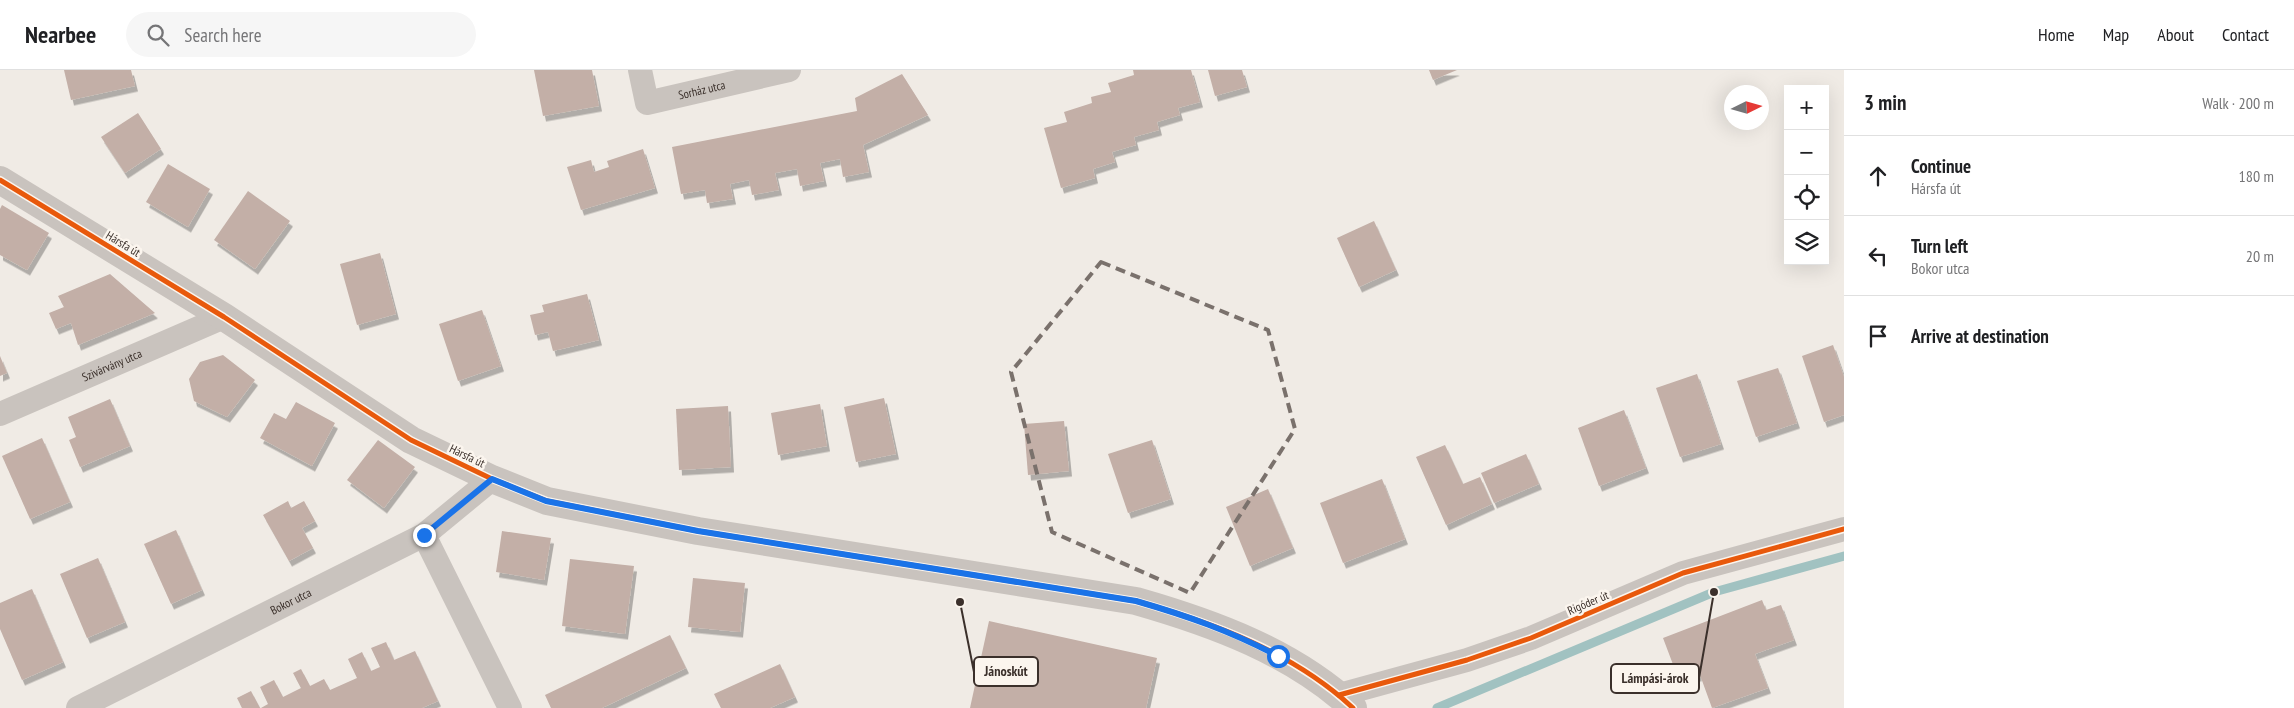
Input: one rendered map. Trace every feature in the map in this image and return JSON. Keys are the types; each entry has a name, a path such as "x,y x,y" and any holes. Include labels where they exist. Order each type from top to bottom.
{"street":[{"name":"Sorház utca","path":"640,70 648,103 789,70"},
{"name":"Hársfa út","path":"0,180 224,317 411,440 492,479 546,501 698,531 1136,601 1197,619 1241,637 1310,675 1346,702"},
{"name":"Szivárvány utca","path":"0,414 224,317"},
{"name":"Bokor utca","path":"78,708 424,535 492,479"},
{"name":"Rigóder út","path":"1346,702 1531,638 1683,573 1844,529"},
{"path":"424,535 510,708"}],"highlighted area":[{"path":"1101,262 1268,330 1295,429 1190,593 1052,532 1011,372"}],"building":[{"path":"64,70 131,70 135,86 71,100"},
{"path":"534,70 592,70 599,106 543,116"},
{"path":"1133,70 1191,70 1200,102 1178,108 1180,115 1157,122 1159,130 1134,137 1136,145 1112,152 1115,162 1093,169 1095,178 1061,188 1044,128 1067,122 1064,112 1092,103 1091,97 1111,92 1108,83 1134,75"},
{"path":"1208,70 1242,70 1247,87 1215,96"},
{"path":"1429,70 1457,70 1433,80"},
{"path":"902,74 928,115 863,145 869,172 843,177 840,159 820,163 824,181 800,186 797,169 775,173 779,190 752,195 749,180 730,184 733,199 707,203 705,190 681,194 672,147 857,111 855,98"},
{"path":"138,113 161,149 125,173 101,137"},
{"path":"643,149 655,188 581,210 567,167 591,160 594,172 609,167 607,161"},
{"path":"168,164 210,189 188,227 146,202"},
{"path":"248,191 290,221 255,269 214,240"},
{"path":"2,205 49,233 27,270 0,255 0,209"},
{"path":"1374,221 1396,270 1359,287 1337,238"},
{"path":"380,253 396,314 357,325 340,264"},
{"path":"110,274 155,313 78,345 71,323 56,329 49,313 64,307 58,296"},
{"path":"587,294 599,340 553,351 548,332 535,335 530,315 544,312 542,305"},
{"path":"482,310 501,366 458,381 439,324"},
{"path":"1833,345 1844,377 1844,415 1824,422 1802,356"},
{"path":"223,355 255,380 227,417 194,401 189,379 200,362"},
{"path":"0,356 7,373 0,376"},
{"path":"1778,368 1797,423 1756,437 1737,381"},
{"path":"1697,374 1721,444 1680,457 1656,388"},
{"path":"884,398 896,454 856,462 844,407"},
{"path":"110,399 130,446 80,467 69,440 76,437 68,417"},
{"path":"296,402 335,423 312,466 260,438 274,413 286,419"},
{"path":"820,404 827,446 778,455 771,413"},
{"path":"728,406 731,467 679,470 676,409"},
{"path":"1624,410 1646,468 1599,486 1578,428"},
{"path":"1064,421 1069,471 1028,475 1024,424"},
{"path":"42,438 70,502 30,519 2,456"},
{"path":"378,440 415,467 384,508 347,480"},
{"path":"1152,440 1171,499 1128,513 1108,454"},
{"path":"1445,445 1463,484 1480,477 1492,504 1446,525 1416,457"},
{"path":"1526,454 1539,484 1494,503 1481,473"},
{"path":"1382,479 1405,539 1343,563 1320,503"},
{"path":"1268,489 1293,548 1250,566 1226,507"},
{"path":"288,501 291,508 304,501 315,521 302,528 313,548 289,561 263,515"},
{"path":"176,530 202,590 171,604 144,544"},
{"path":"502,531 551,538 544,580 496,572"},
{"path":"98,558 125,622 87,638 60,574"},
{"path":"570,559 634,566 625,634 562,626"},
{"path":"693,578 745,583 740,632 688,627"},
{"path":"32,589 63,662 22,680 0,629 0,603"},
{"path":"1762,600 1766,610 1781,605 1794,640 1755,654 1768,688 1712,708 1700,675 1680,683 1663,638"},
{"path":"989,621 1157,658 1146,708 970,708"},
{"path":"670,635 686,668 602,708 551,708 545,695"},
{"path":"386,642 394,660 415,651 438,701 422,708 261,708 268,704 260,687 274,680 283,697 301,688 293,673 301,669 310,686 324,679 330,690 357,678 348,659 362,652 371,671 380,667 371,648"},
{"path":"780,664 795,697 770,708 721,708 714,694"},
{"path":"251,691 260,708 242,708 237,698"}],"waterway":[{"path":"1437,708 1714,592 1844,556"}],"cycle path":[{"path":"0,180 224,317 411,440 492,479 547,501 698,531 1136,601 1223,630 1278,655 1330,688 1353,708"},
{"path":"1339,695 1467,660 1531,638 1683,573 1844,529"}],"place":[{"name":"Lámpási-árok","path":"1714,592"},
{"name":"Jánoskút","path":"960,602"}],"route":[{"path":"424,535 492,479 546,501 698,531 1136,601 1197,619 1241,637 1278,656"}]}
